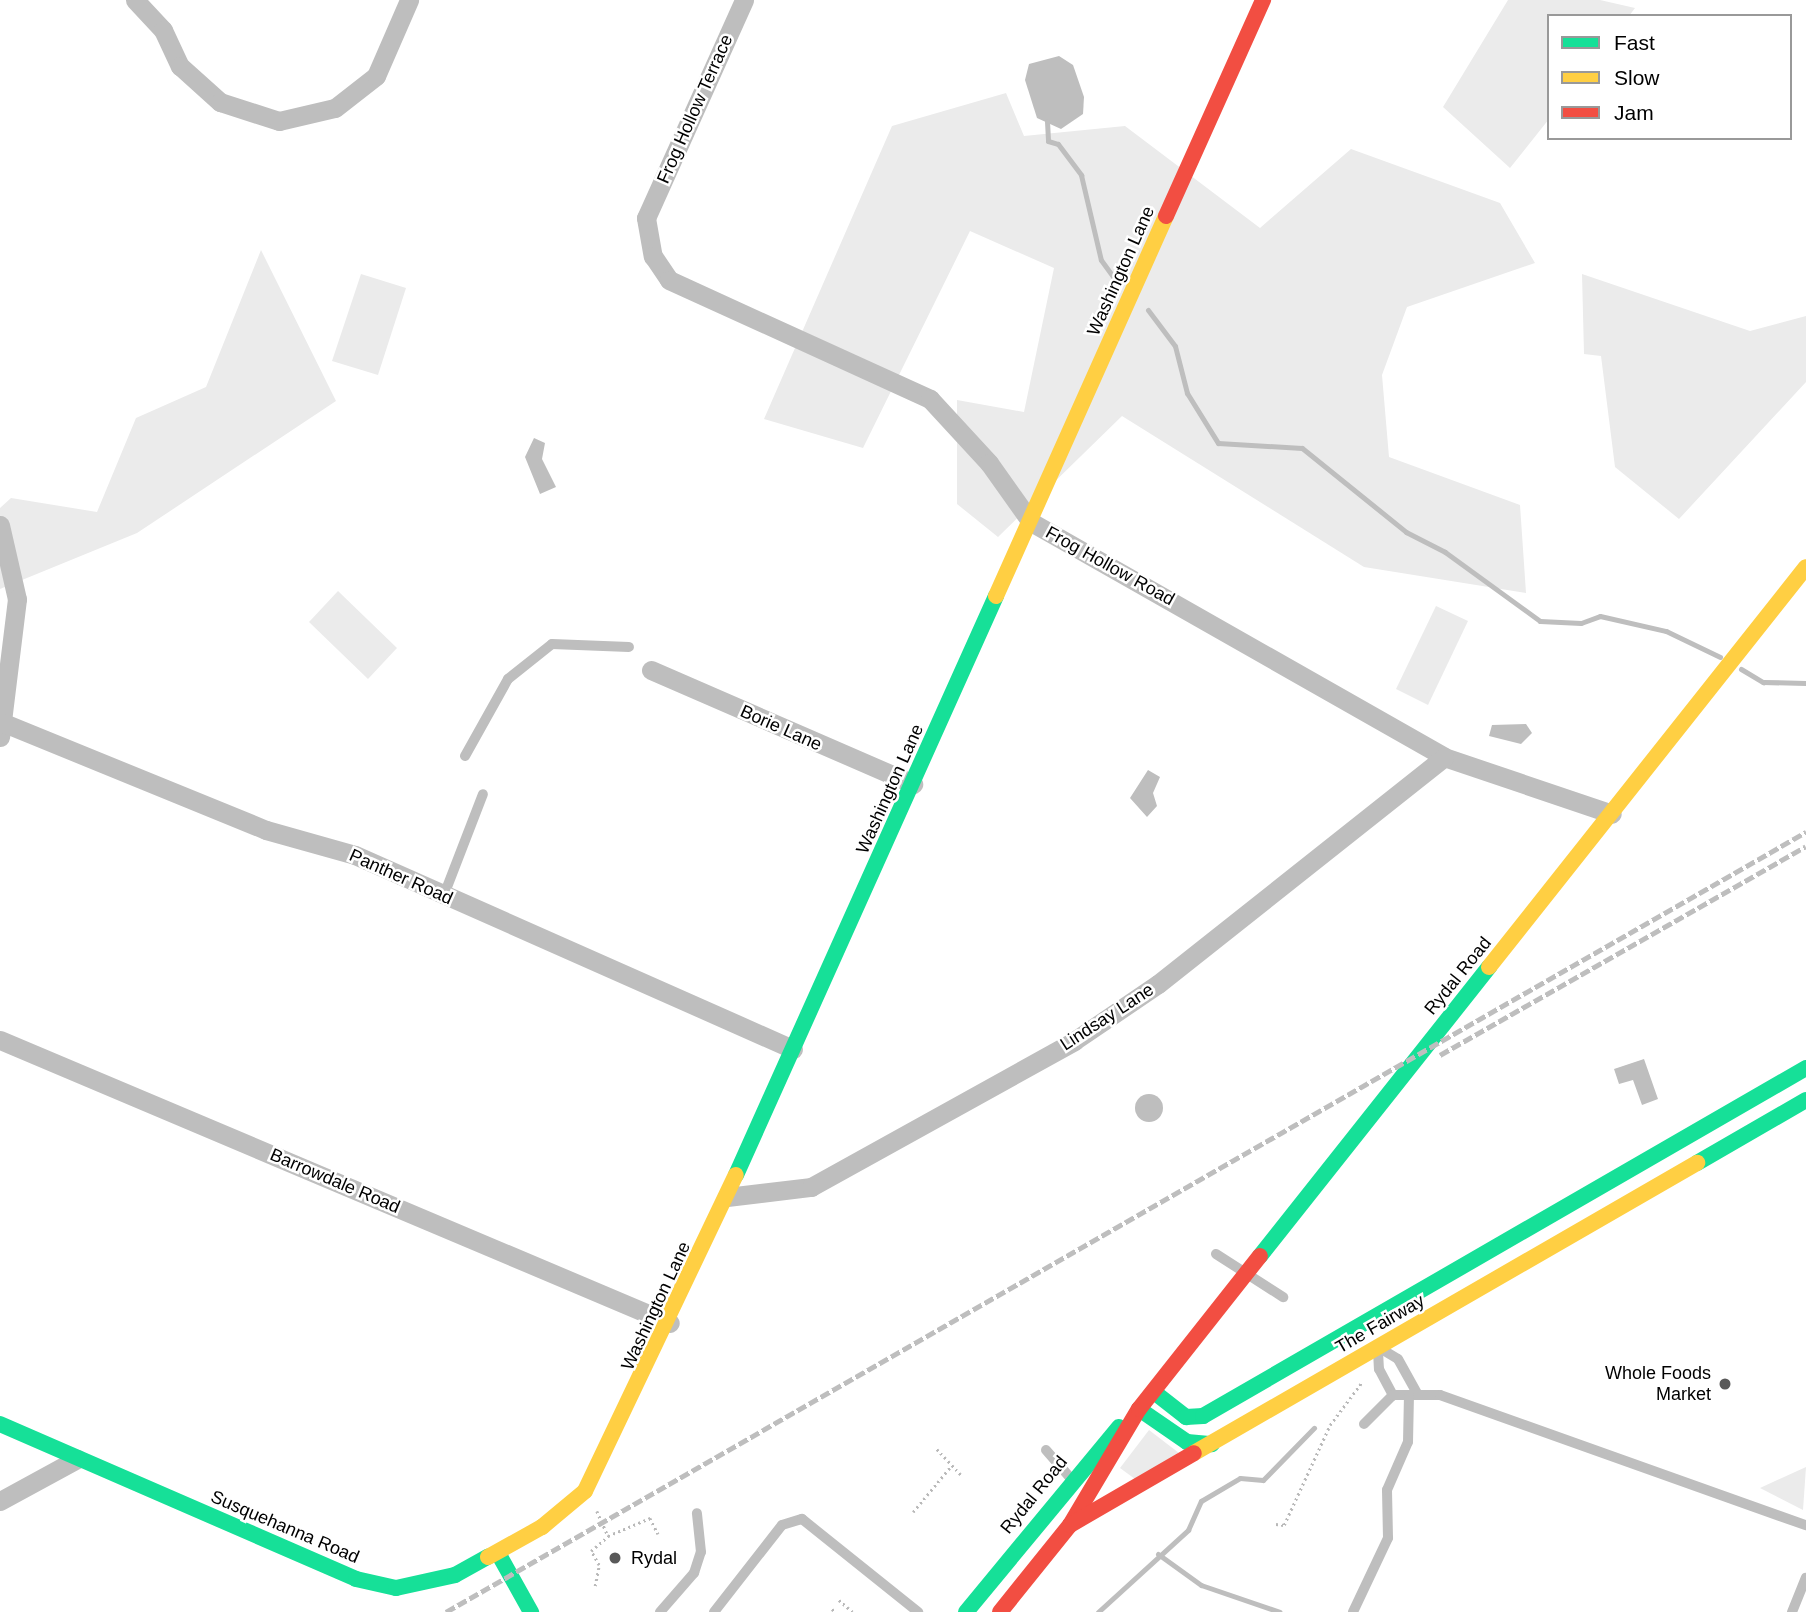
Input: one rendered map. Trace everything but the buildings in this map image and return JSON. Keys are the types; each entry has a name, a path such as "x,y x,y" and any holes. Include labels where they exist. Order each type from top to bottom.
{"main road":[{"name":"Washington Lane","path":"498,1553 585,1491 670,1323 1263,0"},
{"name":"Rydal Road","path":"965,1612 1072,1479 1154,1392 1806,567"},
{"name":"The Fairway","path":"1154,1392 1186,1417 1203,1416 1806,1068"},
{"name":"The Fairway","path":"1000,1612 1070,1525 1806,1100"},
{"path":"1363,1322 1378,1347"},
{"name":"Rydal Road","path":"1070,1525 1139,1409"},
{"path":"1139,1409 1187,1442 1212,1444"},
{"name":"Susquehanna Road","path":"0,1424 356,1579 396,1588 455,1575 498,1553"},
{"path":"498,1553 531,1612"}],"street":[{"path":"135,0 163,30 180,66 220,102 279,121 335,108 376,76 410,0"},
{"name":"Frog Hollow Terrace","path":"646,218 744,0"},
{"name":"Frog Hollow Road","path":"646,218 653,256 668,280 930,399 989,463 1031,522 1444,757 1612,814"},
{"path":"0,525 17,587 2,730"},
{"name":"Borie Lane","path":"651,670 913,784"},
{"name":"Panther Road","path":"2,730 266,830 355,855 793,1049"},
{"name":"Lindsay Lane","path":"727,1197 811,1186 1074,1041 1158,984 1444,757"},
{"name":"Barrowdale Road","path":"0,1040 670,1323"},
{"path":"0,1502 76,1459"}],"lane":[{"path":"465,756 508,680 552,643 629,648"},
{"path":"444,896 482,794"},
{"path":"1216,1254 1283,1297"},
{"path":"1353,1612 1388,1538 1387,1490 1408,1442 1413,1395 1398,1359 1378,1347"},
{"path":"1378,1347 1378,1369 1393,1395"},
{"path":"1364,1424 1393,1395 1440,1395 1806,1525"},
{"path":"1046,1450 1089,1495"},
{"path":"660,1612 694,1573 701,1552 697,1513"},
{"path":"714,1612 782,1525 802,1519 918,1612"},
{"path":"1792,1612 1806,1578"}],"path":[{"path":"1276,1524 1284,1525 1330,1425 1362,1385 1364,1371"},
{"path":"937,1449 961,1475"},
{"path":"913,1512 951,1466"},
{"path":"599,1513 608,1536"},
{"path":"595,1586 599,1566 592,1551 608,1536 650,1518 658,1534"},
{"path":"839,1600 852,1612"},
{"path":"832,1609 836,1612"}],"shaded area":[{"path":"1508,0 1600,0 1635,8 1630,14 1547,14 1547,122 1510,168 1443,107"},
{"path":"1059,56 1073,65 1084,97 1083,114 1061,129 1037,118 1025,80 1029,64"},
{"path":"1006,93 1024,136 1125,126 1260,228 1351,149 1500,203 1535,263 1407,307 1382,375 1389,457 1520,505 1526,593 1364,567 1122,416 998,537 957,504 957,400 1024,412 1054,268 970,231 863,448 764,419 892,126"},
{"path":"261,250 336,401 137,533 0,589 0,508 11,498 97,512 136,418 206,387"},
{"path":"361,274 406,288 378,375 332,361"},
{"path":"1582,274 1750,331 1806,316 1806,382 1679,519 1615,467 1601,356 1584,354"},
{"path":"534,438 545,443 542,459 556,487 540,494 525,457"},
{"path":"338,591 397,648 368,679 309,622"},
{"path":"1436,606 1468,621 1428,705 1396,689"},
{"path":"1526,724 1532,733 1521,744 1489,736 1492,725"},
{"path":"1148,770 1160,777 1153,793 1157,806 1147,817 1130,798"},
{"path":"1644,1059 1658,1099 1642,1105 1633,1080 1619,1084 1614,1069"},
{"path":"1149,1094 1159,1098 1163,1108 1159,1118 1149,1122 1139,1118 1135,1108 1139,1098"},
{"path":"1149,1430 1179,1453 1135,1479 1120,1468"},
{"path":"1806,1467 1803,1510 1760,1488"}],"waterway":[{"path":"1047,121 1048,141 1058,144 1081,175 1101,260 1116,281"},
{"path":"1148,310 1175,346 1187,393 1218,443 1302,448 1406,532 1445,552 1540,621 1581,623 1600,616 1666,631 1720,657"},
{"path":"1741,669 1763,682 1806,683"},
{"path":"1098,1612 1188,1530 1201,1501 1240,1478 1263,1480 1314,1428"},
{"path":"1158,1554 1201,1585 1280,1612"}],"railway":[{"path":"446,1612 1806,832"},
{"path":"1440,1055 1806,846"}],"traffic: fast":[{"path":"736,1175 996,596"},
{"path":"1260,1256 1489,967"},
{"path":"1154,1392 1186,1417 1203,1416 1806,1068"},
{"path":"1697,1163 1806,1100"},
{"path":"1139,1409 1187,1442 1212,1444"},
{"path":"0,1424 356,1579 396,1588 455,1575 488,1557"},
{"path":"966,1612 1119,1427"},
{"path":"498,1553 531,1612"}],"traffic: slow":[{"path":"996,596 1166,216"},
{"path":"1489,967 1806,567"},
{"path":"1194,1453 1697,1163"},
{"path":"488,1557 542,1527 585,1491 736,1175"}],"traffic: jam":[{"path":"1166,216 1263,0"},
{"path":"1070,1525 1139,1409 1260,1256"},
{"path":"1000,1612 1070,1525 1194,1453"}],"place":[{"name":"Whole Foods Market","path":"1725,1384"},
{"name":"Rydal","path":"615,1558"}]}
